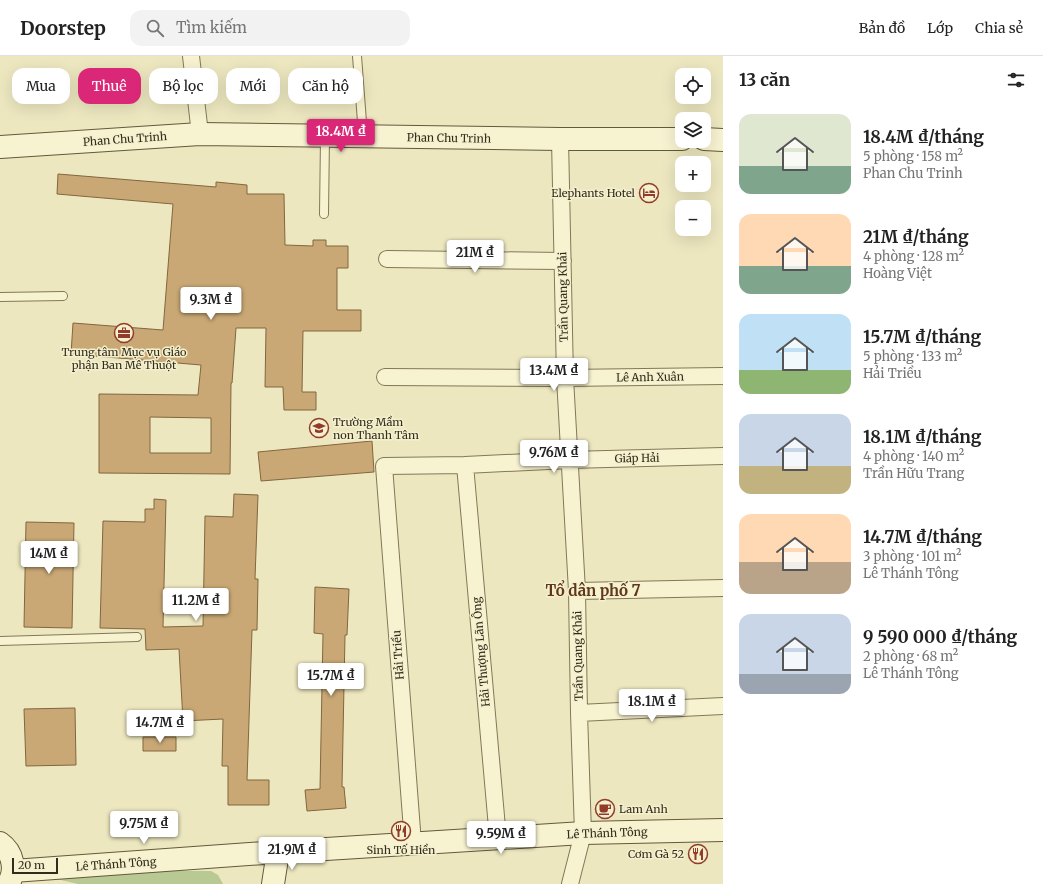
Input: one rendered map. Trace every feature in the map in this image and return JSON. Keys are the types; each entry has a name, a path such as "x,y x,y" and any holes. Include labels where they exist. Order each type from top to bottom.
{"main road":[{"name":"Phan Chu Trinh","path":"0,147 200,134 363,137 675,139"},
{"path":"711,140 723,140"},
{"name":"Lê Thánh Tông","path":"10,878 278,852 583,833 723,830"},
{"path":"0,843 8,852 12,861 10,878 60,884"},
{"path":"273,884 278,852"}],"street":[{"path":"191,56 200,134"},
{"name":"Trần Quang Khải","path":"560,139 565,378 577,592 583,833 570,884"},
{"path":"387,259 562,261"},
{"name":"Lê Anh Xuân","path":"385,376 565,378 723,376"},
{"name":"Giáp Hải","path":"384,466 465,465 569,460 723,456"},
{"name":"Hải Thượng Lãn Ông","path":"465,465 498,839"},
{"name":"Hải Triều","path":"384,466 413,843"},
{"path":"577,592 723,588"},
{"path":"579,713 723,706"}],"lane":[{"path":"357,56 363,137"},
{"path":"324,214 326,136"},
{"path":"0,296 63,296"},
{"path":"0,641 138,637"}],"green space":[{"path":"22,871 211,871 218,875 223,884 78,884"}],"building":[{"path":"58,174 216,187 216,182 247,185 247,194 284,194 285,245 313,246 313,240 326,240 326,246 348,246 348,268 337,268 337,310 361,310 361,331 303,331 302,392 316,392 316,410 284,410 283,387 265,387 266,328 236,328 231,383 230,474 99,473 99,394 198,395 201,365 71,354 73,323 163,330 173,204 57,194","holes":["150,417 211,418 211,453 150,453"]},
{"path":"372,441 374,472 261,481 258,452"},
{"path":"234,494 258,495 255,579 258,579 257,630 252,630 247,780 269,780 269,805 228,805 228,766 222,766 223,719 183,721 179,649 146,650 145,629 100,628 103,521 145,522 145,509 154,509 154,499 166,500 163,627 203,626 205,516 233,517"},
{"path":"26,522 74,523 72,628 24,627"},
{"path":"315,587 349,589 347,635 345,635 342,787 344,787 346,808 307,811 305,790 320,789 323,634 314,633"},
{"path":"75,708 76,765 26,766 24,709"},
{"path":"143,737 176,737 176,751 143,751"}],"place":[{"name":"Elephants Hotel","path":"649,193"},
{"name":"Trung tâm Mục vụ Giáo phận Ban Mê Thuột","path":"124,333"},
{"name":"Trường Mầm non Thanh Tâm","path":"319,428"},
{"name":"Lam Anh","path":"605,809"},
{"name":"Sinh Tố Hiền","path":"401,831"},
{"name":"Cơm Gà 52","path":"698,854"}],"district":[{"name":"Tổ dân phố 7","path":"593,590"}]}
